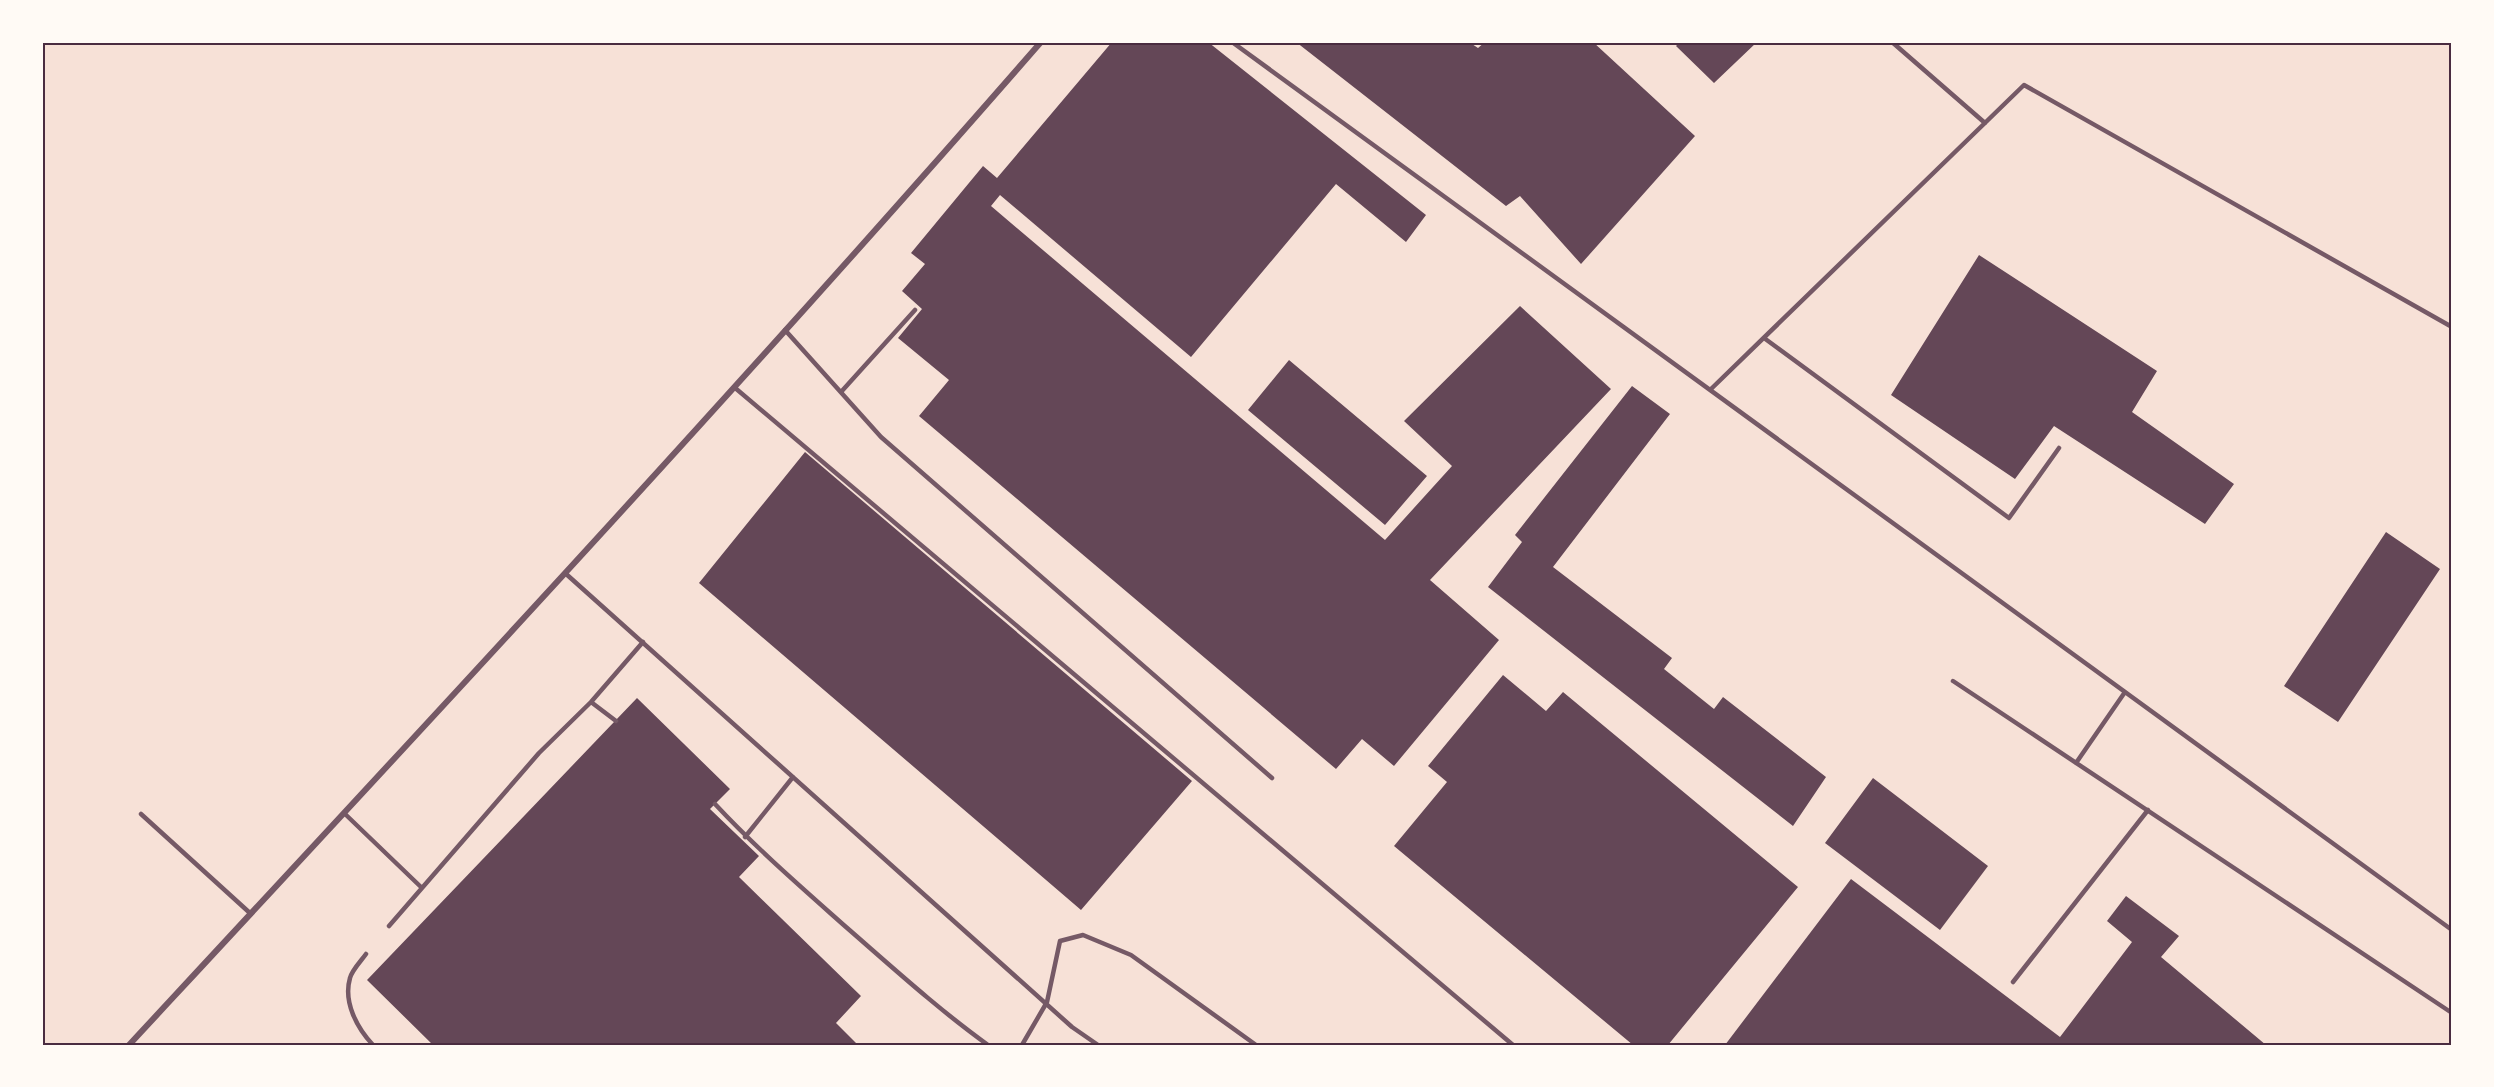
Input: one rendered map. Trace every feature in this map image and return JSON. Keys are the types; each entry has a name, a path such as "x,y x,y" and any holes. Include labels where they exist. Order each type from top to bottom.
{"street":[{"path":"129,1045 565,573 1041,42"}],"lane":[{"path":"1232,42 2452,930"},
{"path":"1892,42 1985,123"},
{"path":"1710,390 2024,85 2452,327"},
{"path":"841,392 915,310"},
{"path":"785,330 881,437 1272,778"},
{"path":"1764,338 2009,518 2059,448"},
{"path":"734,387 1513,1045"},
{"path":"565,573 1047,1002 1072,1027 1098,1045"},
{"path":"389,926 539,753 591,702 644,642"},
{"path":"1953,681 2452,1013"},
{"path":"2076,763 2125,692"},
{"path":"591,702 616,721"},
{"path":"745,837 793,777"},
{"path":"715,804 745,837 894,969 987,1045"},
{"path":"2013,982 2148,810"},
{"path":"344,813 422,888"},
{"path":"141,814 251,914"},
{"path":"1022,1045 1047,1002 1059,941 1083,935 1131,955 1256,1045"},
{"path":"366,954 350,977 349,1005 363,1035 373,1045"}],"building":[{"path":"1112,42 1208,42 1426,215 1406,242 1336,184 1191,357 1000,195 991,206 1385,540 1452,466 1404,421 1520,306 1611,389 1430,580 1499,640 1394,766 1362,739 1336,769 919,416 949,380 898,338 922,309 902,291 925,264 911,253 983,166 997,178"},
{"path":"1296,42 1469,42 1478,48 1485,42 1593,42 1695,136 1581,264 1520,196 1506,206"},
{"path":"1680,42 1757,42 1714,83 1676,46"},
{"path":"1979,255 2157,371 2132,412 2234,484 2205,524 2054,426 2015,479 1891,395"},
{"path":"1289,360 1427,476 1385,525 1248,410"},
{"path":"1632,386 1670,414 1553,567 1672,658 1664,669 1714,709 1723,697 1826,777 1793,826 1488,587 1522,542 1515,535"},
{"path":"805,452 1192,781 1081,910 699,583"},
{"path":"2386,532 2440,569 2338,722 2284,686"},
{"path":"1503,675 1546,711 1563,692 1798,887 1668,1045 1633,1045 1394,846 1447,782 1428,766"},
{"path":"637,698 730,789 710,809 759,856 739,877 861,996 836,1023 858,1045 433,1045 367,980"},
{"path":"1873,778 1988,866 1940,930 1825,843"},
{"path":"1851,879 2060,1037 2132,942 2107,921 2126,896 2179,936 2161,957 2266,1045 1725,1045"}]}
